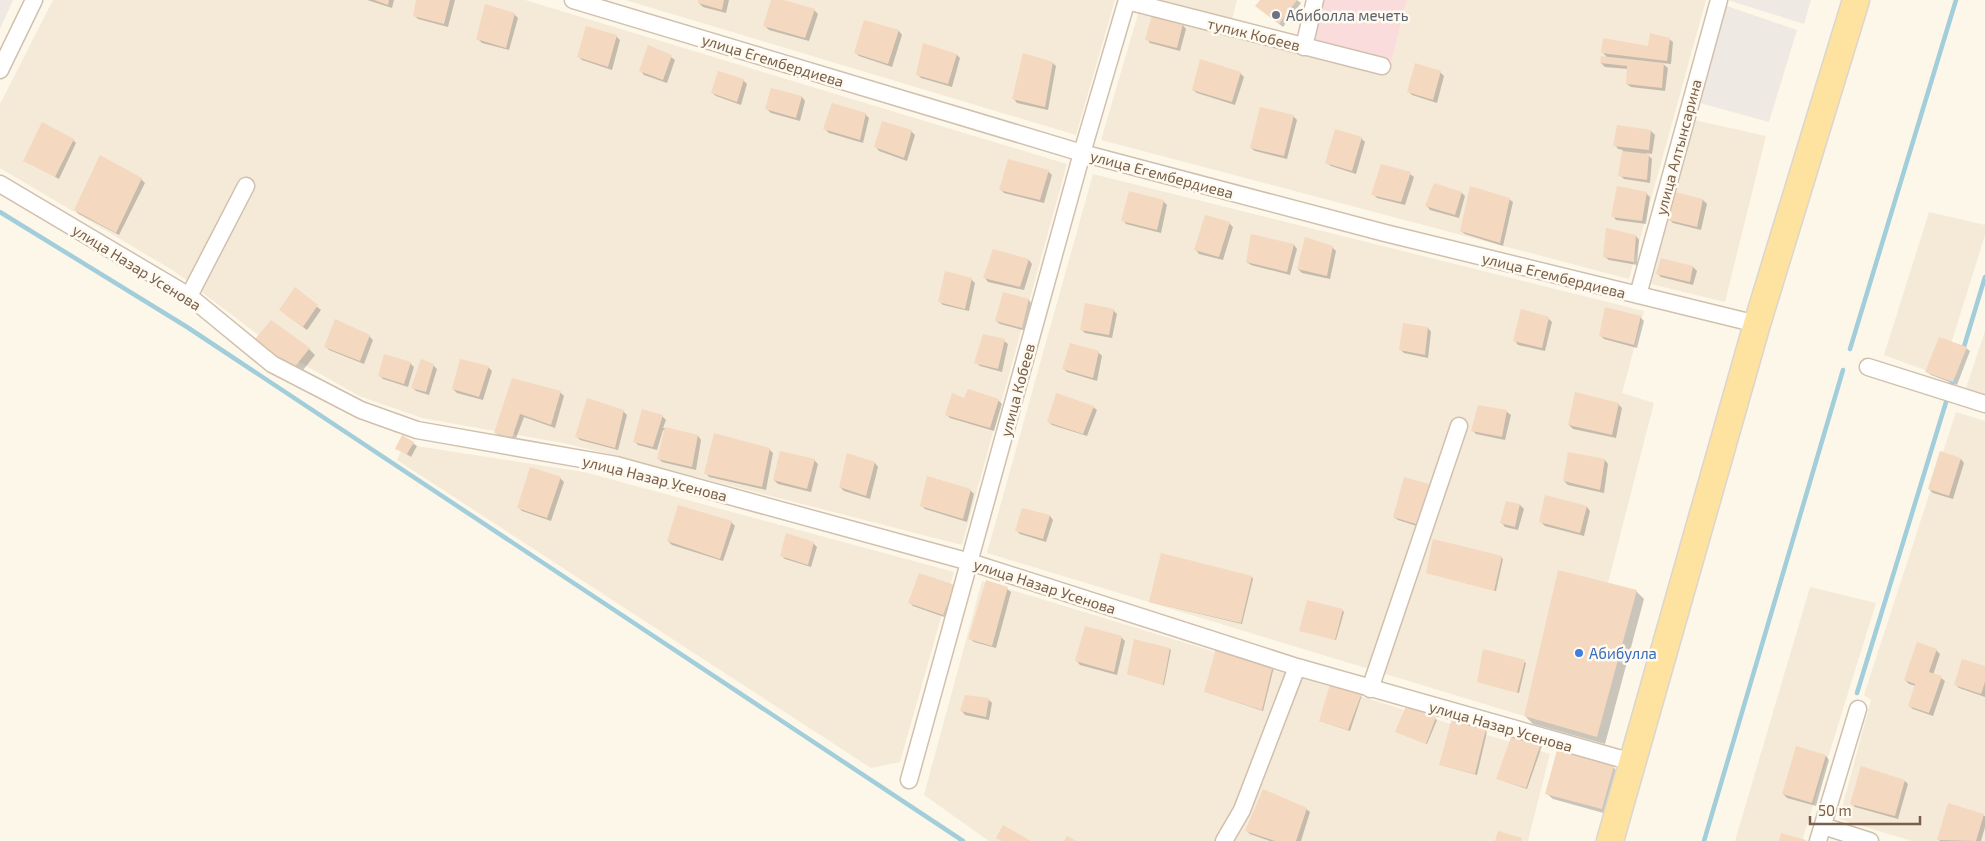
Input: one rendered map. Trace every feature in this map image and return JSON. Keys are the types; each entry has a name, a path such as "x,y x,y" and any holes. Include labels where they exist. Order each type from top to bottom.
{"main road":[{"path":"1610,841 1757,324 1856,0"}],"street":[{"path":"0,70 34,0"},
{"name":"улица Егембердиева","path":"573,0 1082,153 1385,234 1757,324"},
{"path":"1304,47 1315,0"},
{"name":"улица Алтынсарина","path":"1638,295 1719,0"},
{"name":"улица Кобеев","path":"909,780 1082,153 1127,1"},
{"name":"тупик Кобеев","path":"1127,1 1382,66"},
{"name":"улица Назар Усенова","path":"0,184 189,296 272,364 361,410 417,430 616,465 970,562 1298,668 1632,762"},
{"path":"189,296 246,186"},
{"path":"1868,367 1985,404"},
{"path":"1370,689 1458,426"},
{"path":"1224,841 1242,810 1298,668"},
{"path":"1858,709 1820,834 1870,841"}],"shaded area":[{"path":"0,0 13,0 0,29"},
{"path":"53,0 525,0 1067,164 962,545 568,444 422,418 359,396 278,350 174,271 0,168 0,104"},
{"path":"625,0 1115,0 1076,135"},
{"path":"1155,0 1237,0 1232,19"},
{"path":"1321,0 1407,0 1391,61 1311,38"},
{"path":"1407,0 1706,0 1629,279 1101,140 1138,14 1387,74"},
{"path":"1728,0 1811,0 1804,24"},
{"path":"1727,6 1797,30 1769,122 1700,103"},
{"path":"1695,120 1766,136 1725,302 1651,284"},
{"path":"1093,174 1644,311 1622,393 1654,403 1608,583 1558,571 1524,716 987,553"},
{"path":"1929,212 1985,225 1985,235 1941,376 1884,355"},
{"path":"1985,331 1985,394 1966,388"},
{"path":"1956,412 1985,421 1985,841 1912,841 1839,819 1871,700 1864,695"},
{"path":"404,444 584,472 954,572 900,762 871,768 397,460"},
{"path":"982,581 1550,754 1528,841 989,841 924,795"},
{"path":"1810,587 1876,603 1802,841 1735,841"}],"building":[{"path":"374,0 389,0 388,5"},
{"path":"416,0 450,0 444,24 413,16"},
{"path":"698,0 724,0 722,10 698,3"},
{"path":"771,0 784,0 815,9 805,38 763,26"},
{"name":"Абиболла мечеть","path":"1260,0 1297,0 1279,24 1255,6"},
{"path":"485,4 515,13 506,48 476,39"},
{"path":"1152,15 1183,24 1177,48 1145,40"},
{"path":"864,20 899,30 888,64 854,53"},
{"path":"586,26 617,35 608,67 577,57"},
{"path":"1650,33 1670,38 1667,61 1601,53 1603,38 1648,46"},
{"path":"923,43 957,54 948,84 916,75"},
{"path":"648,45 672,55 663,80 639,71"},
{"path":"1023,53 1053,62 1045,107 1012,99"},
{"path":"1601,56 1664,63 1662,88 1626,84 1627,66 1600,63"},
{"path":"1200,59 1241,72 1232,102 1192,90"},
{"path":"1415,63 1441,71 1433,100 1407,92"},
{"path":"718,71 744,79 737,102 711,93"},
{"path":"771,88 802,96 796,118 765,109"},
{"path":"832,103 866,113 860,140 823,129"},
{"path":"1260,107 1294,115 1284,156 1250,148"},
{"path":"882,121 912,130 904,158 874,147"},
{"path":"42,122 74,139 55,177 23,161"},
{"path":"1617,125 1651,130 1649,150 1613,146"},
{"path":"1335,129 1362,137 1352,171 1325,163"},
{"path":"1622,151 1649,154 1647,180 1618,176"},
{"path":"100,155 142,178 116,233 74,210"},
{"path":"1008,159 1049,170 1040,200 999,190"},
{"path":"1381,164 1411,172 1401,202 1371,195"},
{"path":"1434,183 1462,192 1455,215 1425,206"},
{"path":"1470,186 1510,198 1500,243 1460,231"},
{"path":"1617,186 1647,192 1642,221 1611,217"},
{"path":"1129,191 1164,200 1157,230 1121,221"},
{"path":"1675,192 1703,199 1697,227 1668,220"},
{"path":"1205,215 1230,222 1219,257 1194,250"},
{"path":"1606,228 1636,235 1634,262 1603,257"},
{"path":"1251,234 1294,244 1287,272 1246,262"},
{"path":"1305,237 1333,246 1327,276 1297,269"},
{"path":"993,249 1029,259 1020,287 983,278"},
{"path":"1661,258 1693,266 1690,282 1656,274"},
{"path":"945,271 972,278 965,309 938,302"},
{"path":"295,287 318,305 303,327 279,310"},
{"path":"1003,292 1029,299 1022,328 995,321"},
{"path":"1085,303 1114,309 1109,335 1080,330"},
{"path":"1605,307 1641,316 1634,345 1599,336"},
{"path":"1521,309 1549,317 1542,348 1513,341"},
{"path":"335,319 370,335 360,361 324,347"},
{"path":"271,320 310,348 293,369 252,343"},
{"path":"1403,323 1428,327 1425,355 1399,350"},
{"path":"983,334 1005,339 998,369 974,363"},
{"path":"1939,337 1967,347 1953,382 1925,372"},
{"path":"1070,343 1099,351 1093,378 1062,369"},
{"path":"384,354 411,362 404,384 378,376"},
{"path":"421,359 434,364 426,392 411,388"},
{"path":"460,359 489,366 479,397 452,389"},
{"path":"512,378 561,391 551,425 520,414 512,438 494,433"},
{"path":"968,389 999,399 990,428 945,415 952,393 964,398"},
{"path":"1575,392 1619,403 1612,435 1568,425"},
{"path":"1056,393 1094,406 1083,434 1047,422"},
{"path":"587,398 624,410 615,448 575,437"},
{"path":"1478,405 1507,410 1502,437 1471,431"},
{"path":"642,409 663,415 653,447 633,442"},
{"path":"665,427 698,435 692,467 657,459"},
{"path":"714,433 770,448 762,487 704,474"},
{"path":"402,435 414,442 407,454 395,449"},
{"path":"780,451 815,459 807,489 773,480"},
{"path":"1940,451 1961,458 1949,496 1928,489"},
{"path":"1568,452 1605,459 1600,490 1563,481"},
{"path":"847,453 875,462 866,496 839,487"},
{"path":"530,467 561,477 547,518 517,508"},
{"path":"927,476 971,489 963,519 920,506"},
{"path":"1404,477 1432,485 1419,525 1393,517"},
{"path":"1545,495 1587,506 1580,533 1539,522"},
{"path":"1506,501 1520,504 1515,527 1500,523"},
{"path":"678,505 732,521 720,559 667,541"},
{"path":"1022,508 1050,515 1043,539 1015,531"},
{"path":"786,533 814,542 808,565 780,556"},
{"path":"1433,539 1502,556 1494,591 1426,573"},
{"path":"1161,553 1252,576 1241,623 1149,602"},
{"name":"Абибулла","path":"1558,570 1637,590 1597,737 1524,716"},
{"path":"919,573 955,585 943,615 908,603"},
{"path":"986,580 1008,587 992,646 968,639"},
{"path":"1307,600 1343,609 1335,640 1299,631"},
{"path":"1085,626 1122,636 1114,672 1075,661"},
{"path":"1134,639 1170,648 1163,685 1127,674"},
{"path":"1917,642 1937,649 1929,672 1942,676 1929,713 1908,706 1915,684 1904,680"},
{"path":"1216,648 1273,665 1262,710 1204,692"},
{"path":"1483,649 1525,660 1517,693 1477,682"},
{"path":"1962,659 1985,666 1985,682 1981,694 1954,685"},
{"path":"1331,681 1363,690 1348,730 1319,721"},
{"path":"965,695 989,698 986,717 960,711"},
{"path":"1406,706 1436,717 1426,744 1395,732"},
{"path":"1452,718 1486,729 1475,774 1439,765"},
{"path":"1512,734 1541,743 1526,788 1496,779"},
{"path":"1796,746 1826,755 1812,803 1782,794"},
{"path":"1557,750 1614,766 1602,809 1545,794"},
{"path":"1861,766 1905,780 1895,816 1850,804"},
{"path":"1263,789 1307,808 1296,841 1275,841 1245,831"},
{"path":"1948,803 1984,814 1976,841 1937,840"},
{"path":"1003,825 1031,841 1002,841 996,838"},
{"path":"1498,831 1522,838 1521,841 1495,841"},
{"path":"1781,833 1806,840 1806,841 1779,841"},
{"path":"1067,836 1076,841 1064,841"}],"waterway":[{"path":"1850,349 1956,0"},
{"path":"0,212 187,327 963,841"},
{"path":"1963,350 1985,277"},
{"path":"1704,841 1843,370"},
{"path":"1857,693 1954,376"}],"place":[{"name":"Абиболла мечеть","path":"1276,15"},
{"name":"Абибулла","path":"1579,653"}]}
